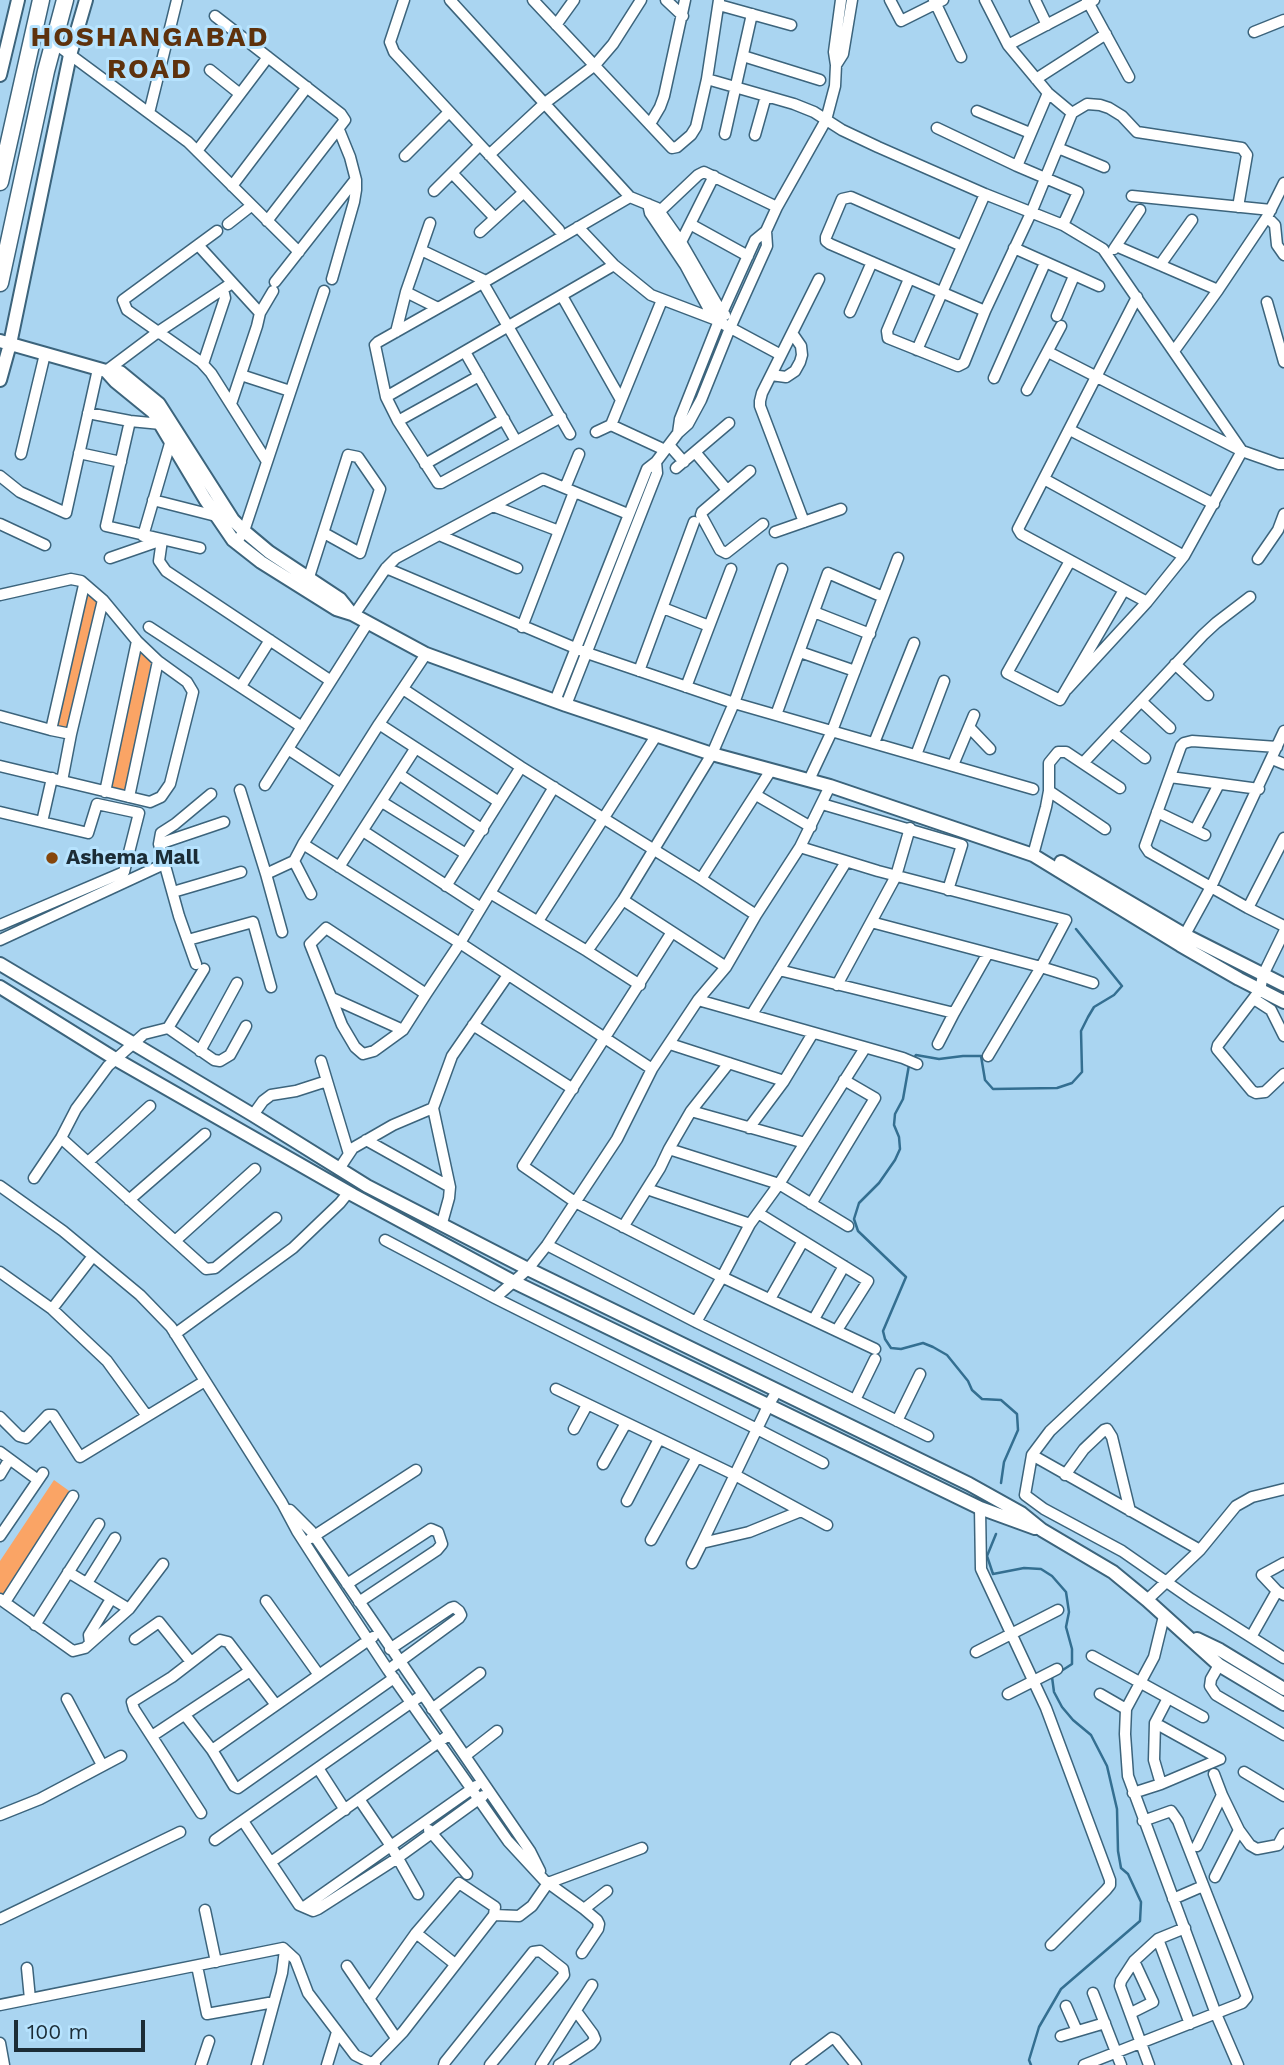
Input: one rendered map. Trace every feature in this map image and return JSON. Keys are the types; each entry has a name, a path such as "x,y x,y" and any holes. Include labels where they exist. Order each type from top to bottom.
{"main road":[{"path":"1,173 41,0"},
{"path":"0,283 53,42 65,0"}],"street":[{"path":"0,75 18,0"},
{"path":"0,380 5,342 70,55 86,0"},
{"path":"149,113 177,0"},
{"path":"404,0 390,42 391,47 559,230"},
{"path":"450,0 630,197 660,211 681,242 718,318"},
{"path":"533,0 670,148 677,147 696,127 719,3 791,25"},
{"path":"556,24 573,0"},
{"path":"489,155 545,103 595,65 613,44 641,0"},
{"path":"666,0 683,16"},
{"path":"650,124 663,101 685,0"},
{"path":"561,703 575,649 647,469 688,424 701,400 767,246 766,232 777,207 826,120 833,94 836,65 834,52 841,0"},
{"path":"836,65 843,54 852,0"},
{"path":"890,0 901,21 938,1 961,57"},
{"path":"985,0 1008,45 1048,93 1072,113"},
{"path":"1035,0 1047,25"},
{"path":"1008,45 1090,1 1129,77"},
{"path":"725,134 752,14"},
{"path":"215,16 344,118 344,124 267,221"},
{"path":"1254,32 1284,20"},
{"path":"1037,79 1106,34"},
{"path":"53,42 197,151 299,253"},
{"path":"743,56 820,80"},
{"path":"197,151 268,57"},
{"path":"210,70 240,94"},
{"path":"707,79 794,104 878,147 1063,225 1103,249 1242,451"},
{"path":"232,186 307,87"},
{"path":"1017,166 1048,93"},
{"path":"755,135 765,96"},
{"path":"909,279 887,331 888,338 958,366 964,363 1046,179 1072,113 1087,104 1100,105 1122,116 1137,132 1242,148 1247,155 1244,208"},
{"path":"977,111 1030,134"},
{"path":"405,156 449,112"},
{"path":"937,128 1077,192 1063,225"},
{"path":"332,279 355,202 356,180 339,130"},
{"path":"434,191 480,145"},
{"path":"1058,148 1104,167"},
{"path":"660,211 698,175 707,172 777,207"},
{"path":"452,173 495,218"},
{"path":"681,242 714,176"},
{"path":"231,404 260,313 274,287 356,180"},
{"path":"1174,351 1256,233 1284,183"},
{"path":"480,232 524,192"},
{"path":"917,350 985,194"},
{"path":"1132,195 1244,208 1267,215 1275,225 1278,245 1284,256"},
{"path":"561,417 441,483 435,481 386,397 374,348 378,342 396,331 630,197"},
{"path":"962,246 851,197 842,199 826,237 830,244 985,311"},
{"path":"648,204 650,213 718,318"},
{"path":"228,224 251,206"},
{"path":"1111,260 1116,246 1140,211"},
{"path":"1160,264 1192,220"},
{"path":"396,331 406,292 430,223"},
{"path":"690,224 748,256"},
{"path":"578,227 614,265 644,290 662,300 732,324 781,355"},
{"path":"217,231 123,300 127,310 211,373 266,460"},
{"path":"678,433 680,419 718,318 755,240 766,232"},
{"path":"198,245 228,286 260,313"},
{"path":"1116,246 1218,290"},
{"path":"1014,248 1099,286"},
{"path":"421,250 485,282 570,434"},
{"path":"850,312 872,262"},
{"path":"994,378 1045,263"},
{"path":"386,397 614,265"},
{"path":"1027,390 1048,352 1074,275"},
{"path":"804,522 760,406 762,393 819,279"},
{"path":"0,476 20,492 66,513 88,413 102,370 228,286"},
{"path":"203,365 228,286"},
{"path":"236,543 244,531 324,291"},
{"path":"406,292 438,308"},
{"path":"562,296 621,400"},
{"path":"1137,297 1018,529 1021,534 1147,602"},
{"path":"596,432 611,425 662,300"},
{"path":"1268,302 1284,362"},
{"path":"771,375 786,377 800,362 801,346 792,333"},
{"path":"5,342 102,370 120,372 159,404 233,520 269,552 340,599 353,615"},
{"path":"465,352 516,441"},
{"path":"1048,352 1242,451 1280,465"},
{"path":"21,454 45,354"},
{"path":"102,370 148,406 216,516 236,543 336,610 353,615 426,654 656,736 830,786 1031,849 1182,940 1257,995 1271,1010 1284,1036"},
{"path":"242,375 289,391"},
{"path":"398,421 479,376"},
{"path":"88,413 161,424"},
{"path":"425,464 504,418"},
{"path":"130,421 106,526 200,548"},
{"path":"611,425 667,448 680,465 729,423"},
{"path":"1070,430 1214,504"},
{"path":"143,536 171,440"},
{"path":"1070,561 1007,673 1060,699 1147,602 1184,556 1242,451"},
{"path":"695,452 727,490"},
{"path":"79,453 121,462"},
{"path":"522,627 559,531 579,454"},
{"path":"309,577 348,455 358,457 380,489 360,553 324,533"},
{"path":"561,703 587,653 657,473 656,462"},
{"path":"750,471 701,514 720,550 729,552 763,524"},
{"path":"353,615 396,558 543,479 628,514"},
{"path":"1044,479 1184,556"},
{"path":"153,500 216,516"},
{"path":"493,506 559,531"},
{"path":"775,532 841,509"},
{"path":"1258,559 1281,532 1284,514"},
{"path":"639,671 694,522"},
{"path":"0,524 45,545"},
{"path":"439,535 517,568"},
{"path":"110,558 162,540"},
{"path":"162,540 159,561 166,571 331,681"},
{"path":"809,780 832,731 898,558"},
{"path":"386,568 575,649 639,671 734,703 1033,789"},
{"path":"686,687 731,569"},
{"path":"587,951 623,900 712,754 734,703 782,569"},
{"path":"776,715 828,573 883,597"},
{"path":"0,595 71,579 81,581 103,600 137,641 158,661 187,682 193,692 170,785 161,797 150,802 0,766"},
{"path":"51,730 84,585"},
{"path":"1067,690 1124,590"},
{"path":"1083,763 1216,623 1250,597"},
{"path":"42,822 71,734 103,600"},
{"path":"663,608 709,626"},
{"path":"814,612 870,634"},
{"path":"265,785 367,624"},
{"path":"149,627 302,727"},
{"path":"241,686 270,640"},
{"path":"105,792 137,641"},
{"path":"874,743 914,643"},
{"path":"800,652 855,671"},
{"path":"266,874 294,861 426,654"},
{"path":"128,797 158,661"},
{"path":"1175,664 1208,695"},
{"path":"916,755 944,681"},
{"path":"402,688 521,767 756,915"},
{"path":"1140,701 1170,728"},
{"path":"953,765 974,715"},
{"path":"0,716 71,734"},
{"path":"379,724 499,802"},
{"path":"969,727 990,749"},
{"path":"1182,940 1259,789 1284,731"},
{"path":"1112,732 1145,758"},
{"path":"538,921 656,736"},
{"path":"1277,747 1188,741 1181,746 1145,843 1146,849 1284,926"},
{"path":"339,867 415,748"},
{"path":"288,749 341,784"},
{"path":"1031,849 1045,813 1049,791 1049,763 1058,752 1066,752 1120,788"},
{"path":"1272,759 1284,764"},
{"path":"446,886 521,767"},
{"path":"701,879 771,770"},
{"path":"400,775 483,830"},
{"path":"1170,777 1259,789"},
{"path":"1157,812 1200,832 1219,784"},
{"path":"495,1298 528,1269 547,1245 617,1139 652,1069 698,1000 726,967 800,847 830,786"},
{"path":"426,994 326,928 310,944 342,1025 363,1054 374,1051 403,1030 460,943 554,787"},
{"path":"240,790 282,932"},
{"path":"1049,791 1105,829"},
{"path":"34,1178 61,1138 76,1109 108,1066 144,1034 168,1028 200,966 188,940 159,844 161,833 211,794"},
{"path":"755,795 811,827"},
{"path":"382,802 466,854"},
{"path":"0,812 88,833 97,804 139,813 124,872 0,925"},
{"path":"822,804 962,845 948,890"},
{"path":"159,844 224,822"},
{"path":"837,985 896,876 910,828"},
{"path":"363,831 481,908"},
{"path":"1248,908 1284,838"},
{"path":"303,844 652,1069"},
{"path":"800,847 896,876 1066,920 988,1056"},
{"path":"294,861 311,894"},
{"path":"752,1014 846,862"},
{"path":"0,940 164,864"},
{"path":"173,892 241,872"},
{"path":"490,893 640,985"},
{"path":"623,900 726,967"},
{"path":"188,940 253,922 271,987"},
{"path":"871,922 1093,983"},
{"path":"672,932 523,1166 575,1202 722,1277 837,1330 875,1354 855,1400"},
{"path":"1284,932 1257,995 1217,1049 1256,1093 1265,1092 1284,1074"},
{"path":"1182,940 1284,985"},
{"path":"938,1044 988,953"},
{"path":"0,964 367,1186 528,1269 969,1484 1019,1518 1103,1566 1147,1600 1219,1665 1284,1704"},
{"path":"779,970 954,1013"},
{"path":"442,1223 450,1187 433,1108 452,1056 508,975"},
{"path":"200,1051 237,983"},
{"path":"0,987 117,1060 354,1196 513,1282 980,1508 1019,1518"},
{"path":"1257,995 1284,1002"},
{"path":"332,998 403,1030"},
{"path":"698,1000 917,1064"},
{"path":"473,1025 573,1089"},
{"path":"168,1028 214,1060 224,1060 230,1055 246,1026"},
{"path":"749,1129 784,1081 813,1033"},
{"path":"670,1044 784,1081"},
{"path":"696,1322 750,1224 779,1184 865,1048"},
{"path":"321,1061 349,1154"},
{"path":"623,1227 691,1111 729,1063"},
{"path":"811,1204 875,1098 844,1080"},
{"path":"253,1115 271,1095 296,1091 327,1081"},
{"path":"88,1162 150,1106"},
{"path":"339,1168 353,1148 393,1125 433,1108"},
{"path":"691,1111 805,1143"},
{"path":"129,1199 205,1134"},
{"path":"61,1138 206,1269 215,1268 276,1218"},
{"path":"366,1140 450,1187"},
{"path":"668,1149 779,1184 848,1226"},
{"path":"174,1241 255,1168"},
{"path":"0,1186 64,1231 140,1295 175,1334 304,1542 438,1743 508,1841 546,1882 597,1920 598,1929 582,1953"},
{"path":"175,1334 293,1248 340,1203 367,1186"},
{"path":"647,1189 750,1224"},
{"path":"1019,1518 1032,1455 1044,1437 1284,1212"},
{"path":"758,1213 868,1281 837,1330"},
{"path":"385,1240 823,1463"},
{"path":"770,1299 803,1241"},
{"path":"547,1245 928,1436"},
{"path":"52,1309 93,1256"},
{"path":"814,1319 844,1266"},
{"path":"0,1272 52,1309 107,1361 147,1416"},
{"path":"590,1320 599,1302"},
{"path":"897,1421 920,1374"},
{"path":"0,1417 19,1436 26,1438 48,1415 53,1415 80,1457 205,1381"},
{"path":"556,1389 735,1475 827,1525"},
{"path":"692,1563 769,1404 778,1391"},
{"path":"574,1429 587,1405"},
{"path":"603,1464 626,1423"},
{"path":"1065,1475 1084,1449 1108,1429 1130,1511"},
{"path":"627,1501 659,1439"},
{"path":"0,1452 9,1460 41,1477 0,1536"},
{"path":"1032,1455 1200,1550"},
{"path":"651,1540 697,1458"},
{"path":"0,1475 9,1460"},
{"path":"304,1542 416,1470"},
{"path":"1147,1600 1200,1550 1236,1506 1252,1497 1284,1489"},
{"path":"1025,1495 1044,1509 1122,1551 1166,1583 1284,1658"},
{"path":"74,1496 2,1601 73,1651 85,1648 129,1609 163,1564"},
{"path":"282,1503 314,1536 490,1791 530,1851 546,1882"},
{"path":"980,1508 981,1569 1046,1708 1111,1880 1106,1890 1051,1945"},
{"path":"702,1543 749,1532 801,1511"},
{"path":"35,1625 99,1524"},
{"path":"347,1584 430,1529 438,1532 442,1544 438,1549 359,1602"},
{"path":"87,1583 115,1538"},
{"path":"1251,1637 1281,1593 1262,1575 1284,1563"},
{"path":"68,1572 129,1609"},
{"path":"90,1643 89,1635 111,1599"},
{"path":"266,1601 319,1675"},
{"path":"185,1714 238,1788 391,1674 399,1661 459,1618 459,1611 451,1608 390,1649"},
{"path":"976,1652 1058,1610"},
{"path":"1164,1616 1154,1657 1126,1709 1128,1776 1216,2014 1238,2065"},
{"path":"135,1639 159,1622 191,1662"},
{"path":"212,1750 379,1633"},
{"path":"1184,1633 1220,1650 1284,1689"},
{"path":"201,1813 132,1702 220,1640 228,1642 276,1705"},
{"path":"1092,1656 1203,1717"},
{"path":"1219,1665 1210,1686 1216,1695 1284,1735"},
{"path":"1008,1694 1057,1669"},
{"path":"152,1736 250,1671"},
{"path":"432,1709 480,1673"},
{"path":"1100,1694 1126,1709"},
{"path":"215,1840 422,1695"},
{"path":"1161,1784 1154,1760 1155,1723 1168,1698"},
{"path":"67,1699 102,1765"},
{"path":"1133,1793 1220,1759 1155,1723"},
{"path":"465,1756 497,1731"},
{"path":"271,1862 450,1734"},
{"path":"0,1815 40,1799 121,1756"},
{"path":"318,1768 345,1810"},
{"path":"1244,1772 1284,1796"},
{"path":"1214,1774 1239,1830 1250,1845 1257,1849 1278,1845 1284,1834"},
{"path":"304,1907 483,1781"},
{"path":"243,1821 299,1905 313,1911 396,1859 490,1791"},
{"path":"1197,1846 1222,1795"},
{"path":"359,1800 418,1894"},
{"path":"1084,2065 1216,2014 1242,2003 1247,1997 1178,1821 1171,1811 1143,1821"},
{"path":"425,1822 430,1833 467,1874"},
{"path":"1215,1877 1239,1830"},
{"path":"0,1919 180,1832"},
{"path":"494,1914 519,1916 526,1913 546,1882 642,1848"},
{"path":"355,1871 362,1880"},
{"path":"0,2005 284,1948 295,1959 308,1993 337,2032 355,2055 373,2065 494,1914 495,1907 459,1883 416,1933 369,1999"},
{"path":"1173,1899 1203,1886"},
{"path":"584,1909 607,1891"},
{"path":"205,1910 216,1962"},
{"path":"1149,2065 1121,1981 1134,1961 1158,1939 1185,1928"},
{"path":"416,1933 455,1964"},
{"path":"1158,1939 1190,2024"},
{"path":"257,2065 282,1973 285,1950"},
{"path":"444,2065 533,1952 540,1951 563,1969 564,1975 490,2065"},
{"path":"1130,2013 1153,2003 1134,1961"},
{"path":"197,1966 207,2014 274,2002"},
{"path":"347,1966 396,2039"},
{"path":"27,1968 30,1999"},
{"path":"541,2065 592,1985"},
{"path":"1093,1993 1121,2065"},
{"path":"1066,2006 1077,2031"},
{"path":"559,2065 591,2045 595,2039 576,2011"},
{"path":"1061,2036 1105,2023"},
{"path":"327,2065 337,2032"},
{"path":"796,2065 832,2038 856,2065"},
{"path":"201,2065 209,2041"},
{"path":"0,2043 2,2060"}],"shaded area":[{"path":"87,591 99,600 69,728 56,727"},
{"path":"139,649 151,663 125,793 110,789"},
{"path":"54,1480 72,1493 4,1598 0,1596 0,1561"}],"waterway":[{"path":"913,1060 916,1055 939,1059 981,1056 985,1080 993,1089 1057,1088 1072,1083 1082,1072 1081,1031 1088,1017 1094,1007 1114,995 1122,986 1076,929"},
{"path":"909,1065 903,1099 895,1114 894,1125 900,1149 879,1183 859,1203 854,1219 858,1231 906,1277 883,1331 891,1348 901,1349 923,1343 933,1347 947,1355 972,1390 982,1399 1001,1400 1017,1414 1018,1430 1004,1462 1001,1483"},
{"path":"996,1534 987,1556 993,1574 1024,1568 1041,1569 1052,1576 1066,1592 1069,1612 1066,1627 1072,1649 1072,1664 1052,1677 1054,1692 1073,1720 1091,1735 1107,1766 1117,1809 1121,1868 1128,1874 1141,1902 1140,1921 1061,1989 1039,2027 1029,2060 1031,2065"}],"place":[{"name":"Ashema Mall","path":"52,858"}],"district":[{"name":"HOSHANGABAD ROAD","path":"150,54"}]}
